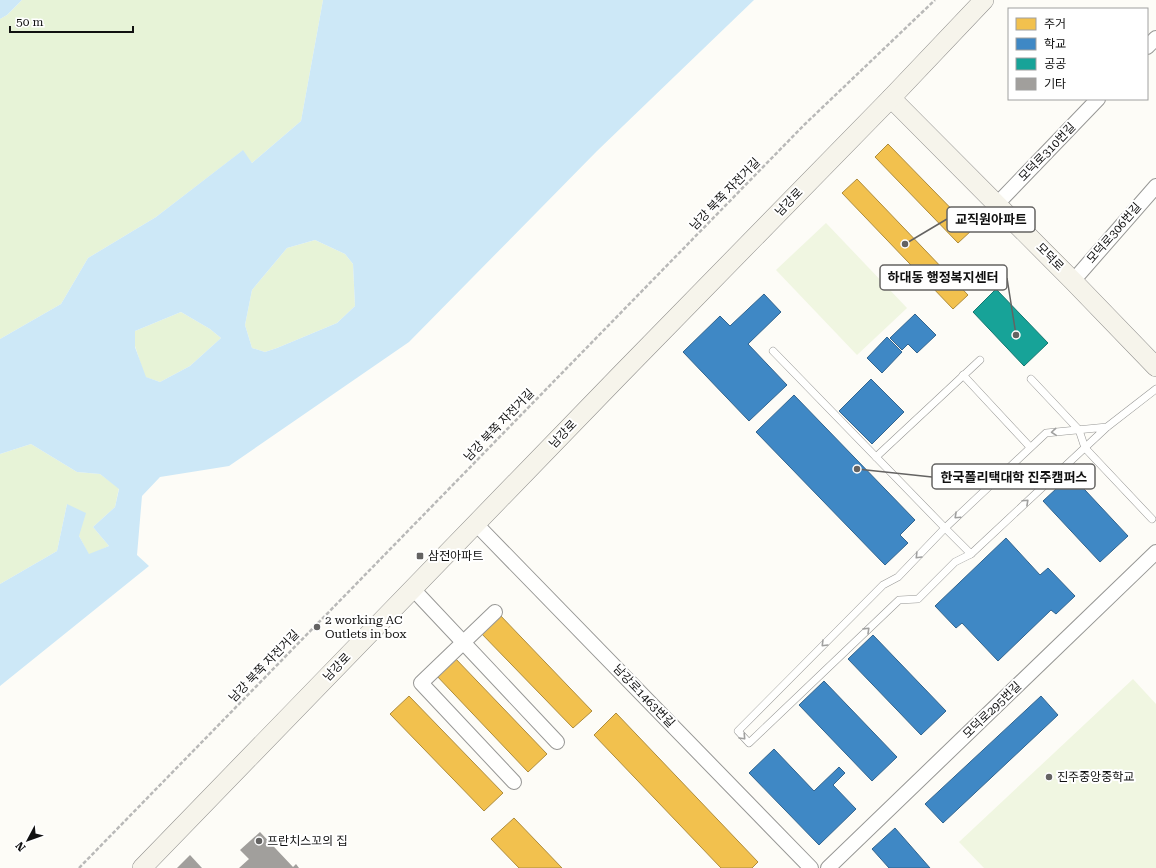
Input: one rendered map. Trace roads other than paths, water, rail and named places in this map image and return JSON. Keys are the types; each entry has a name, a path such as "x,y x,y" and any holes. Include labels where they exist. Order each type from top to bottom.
{"street":[{"name":"남강로","path":"142,868 891,98 984,0"},
{"path":"1148,47 1156,38"},
{"name":"모덕로","path":"891,98 1073,281 1156,368"},
{"name":"모덕로310번길","path":"997,204 1097,100"},
{"name":"모덕로306번길","path":"1073,281 1156,186"},
{"name":"남강로1463번길","path":"476,524 811,868"},
{"name":"모덕로295번길","path":"828,868 1156,552"},
{"path":"413,589 464,641 558,742"},
{"path":"495,612 421,683 514,782"}],"lane":[{"path":"773,351 971,554"},
{"path":"876,457 962,375 980,360"},
{"path":"962,375 1030,447"},
{"path":"1031,378 1079,430 1085,448 1152,519"},
{"path":"1107,427 1046,433 945,528 898,577 883,585 738,731 749,743 899,600 918,599 955,562 971,554 1107,427 1156,389"}],"water":[{"path":"0,0 22,0 7,15 0,19"},
{"path":"323,0 754,0 597,151 409,342 229,466 160,477 142,496 137,555 149,566 0,686 0,584 57,551 67,504 86,513 79,536 89,554 109,546 93,527 115,507 119,489 100,474 77,472 31,444 0,454 0,339 61,304 88,258 156,217 243,150 252,163 301,121","holes":["315,240 345,254 353,264 355,306 337,323 277,348 265,352 252,348 245,325 252,290 287,248","181,312 210,329 221,338 190,366 160,382 146,377 135,347 135,331"]}],"place":[{"name":"교직원아파트","path":"905,244"},
{"name":"하대동 행정복지센터","path":"1016,335"},
{"name":"한국폴리택대학 진주캠퍼스","path":"857,469"},
{"name":"삼전아파트","path":"420,556"},
{"name":"2 working AC Outlets in box","path":"317,627"},
{"name":"진주중앙중학교","path":"1049,777"},
{"name":"프란치스꼬의 집","path":"259,841"}]}
